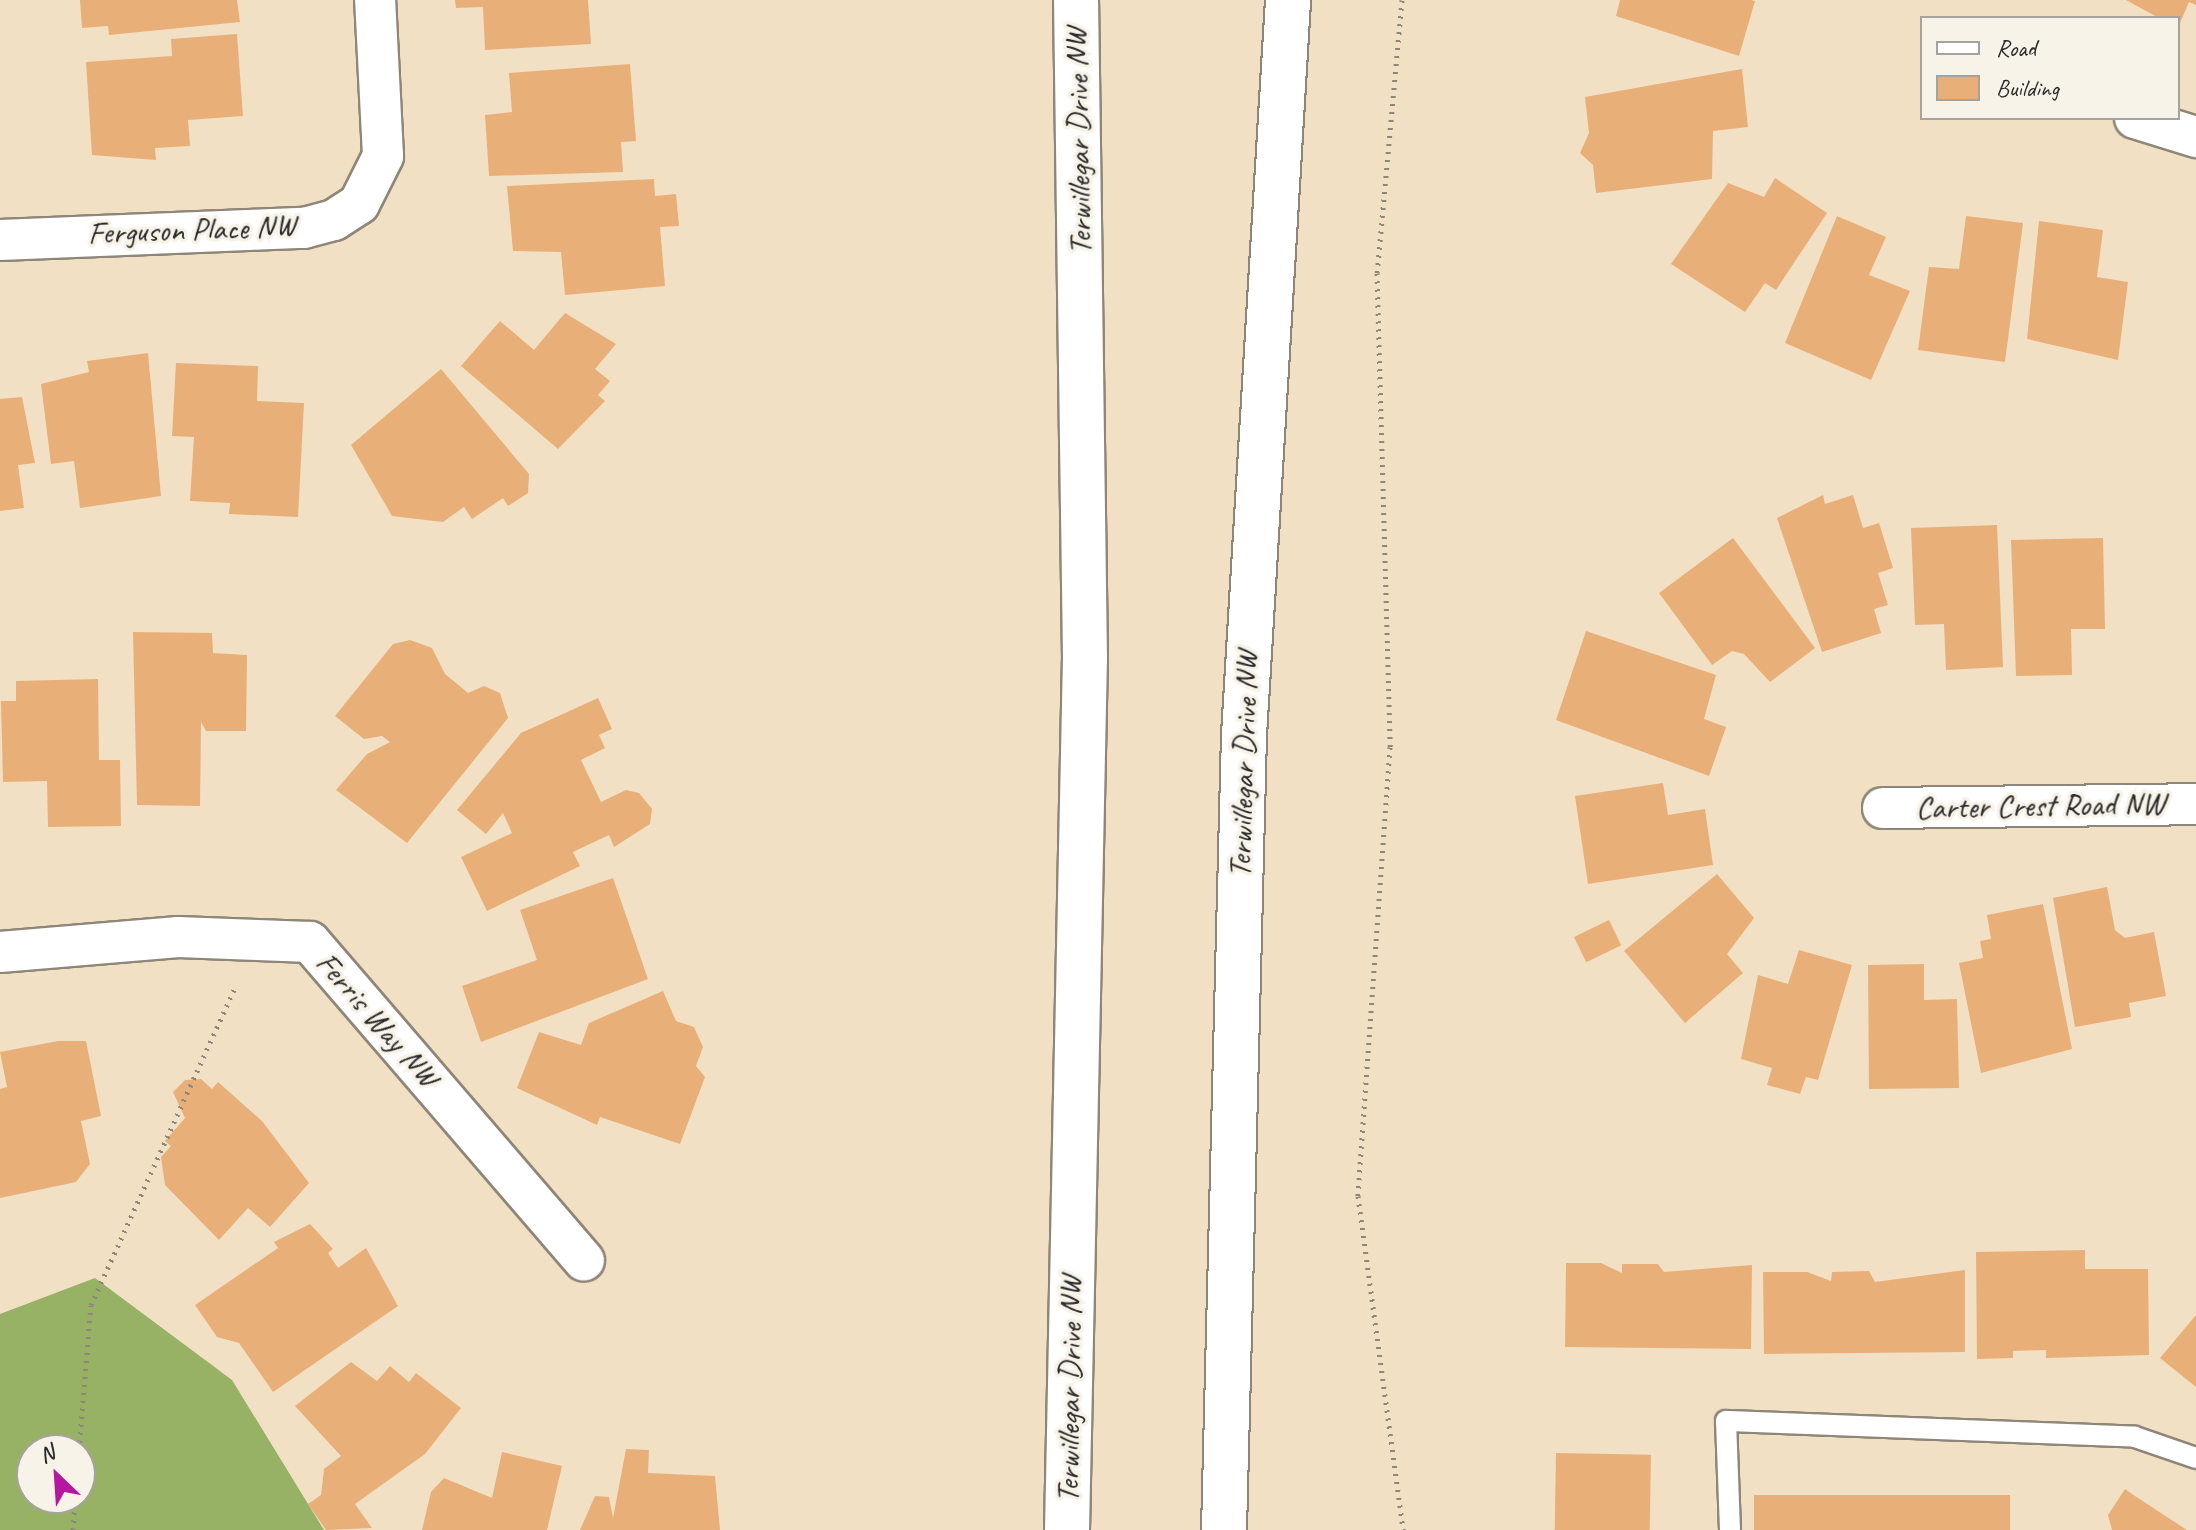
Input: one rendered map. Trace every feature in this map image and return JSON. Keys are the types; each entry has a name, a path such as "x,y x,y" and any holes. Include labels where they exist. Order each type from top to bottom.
{"main road":[{"name":"Terwillegar Drive NW","path":"1067,1530 1085,659 1076,0"},
{"name":"Terwillegar Drive NW","path":"1224,1530 1244,735 1288,0"}],"street":[{"name":"Ferguson Place NW","path":"0,240 304,228 334,220 359,204 383,156 375,0"},
{"path":"2141,120 2196,137"},
{"name":"Carter Crest Road NW","path":"1883,808 2196,804"},
{"name":"Ferris Way NW","path":"0,952 178,937 310,942 584,1260"}],"lane":[{"path":"1730,1530 1726,1421 2135,1437 2196,1458"}],"path":[{"path":"1402,0 1377,273 1390,747 1358,1196 1403,1530"},
{"path":"80,1434 91,1305 256,940"}],"green space":[{"path":"95,1278 232,1380 324,1530 0,1530 0,1314"}],"building":[{"path":"80,0 237,0 240,22 109,35 108,26 82,28"},
{"path":"455,0 588,0 591,44 485,50 483,7 456,8"},
{"path":"1620,0 1755,1 1739,56 1616,16"},
{"path":"2126,0 2196,0 2196,5 2189,2 2180,23 2180,16 2155,16"},
{"path":"237,34 243,116 188,120 190,146 155,148 156,160 92,155 86,62 172,56 171,39"},
{"path":"630,64 636,141 621,142 623,172 489,176 485,115 512,112 509,73"},
{"path":"1742,69 1748,127 1713,131 1712,179 1596,193 1593,165 1580,153 1589,133 1585,97"},
{"path":"1775,178 1827,213 1776,290 1765,283 1745,312 1671,264 1728,183 1764,197"},
{"path":"654,179 655,196 676,194 679,226 660,227 665,286 565,295 561,252 513,251 507,186"},
{"path":"1837,216 1886,237 1869,275 1910,291 1871,380 1785,343"},
{"path":"1966,216 2023,223 2005,362 1918,350 1929,267 1959,269"},
{"path":"2039,221 2103,230 2097,277 2128,282 2118,360 2027,339"},
{"path":"565,313 616,344 595,369 610,381 598,395 605,401 558,449 461,366 500,321 534,350"},
{"path":"148,353 161,496 80,508 74,461 51,464 41,384 89,372 87,361"},
{"path":"176,363 258,366 257,401 304,403 298,517 229,514 230,503 190,501 194,437 172,436"},
{"path":"441,369 529,474 528,493 508,506 503,498 472,519 464,507 443,522 392,516 351,445"},
{"path":"22,397 35,463 18,465 24,508 0,511 0,399"},
{"path":"1823,495 1825,504 1853,495 1863,528 1879,523 1893,568 1878,573 1888,605 1874,609 1881,633 1822,652 1777,518"},
{"path":"1997,525 2003,667 1946,670 1944,624 1915,625 1911,528"},
{"path":"1733,538 1815,648 1770,682 1744,654 1732,651 1712,665 1659,593"},
{"path":"2103,538 2105,629 2071,629 2072,675 2016,676 2011,540"},
{"path":"1586,631 1716,675 1704,719 1726,727 1709,776 1556,720"},
{"path":"133,632 212,633 213,653 247,655 246,731 206,731 201,722 200,806 137,805"},
{"path":"410,640 432,648 445,674 468,693 484,686 500,693 508,718 407,843 336,790 367,754 390,742 382,736 364,739 335,716 393,644"},
{"path":"98,679 99,760 120,760 121,826 48,827 47,781 3,782 1,701 16,701 16,681"},
{"path":"598,698 612,729 599,735 605,748 581,760 601,802 626,790 639,793 652,809 650,824 614,847 609,835 573,852 580,866 487,911 461,857 512,833 503,813 486,834 457,810 521,733"},
{"path":"1663,783 1668,815 1705,809 1713,865 1588,884 1575,796"},
{"path":"1717,874 1754,918 1727,954 1743,973 1685,1023 1624,951"},
{"path":"613,878 648,979 481,1042 462,986 537,960 520,910"},
{"path":"2107,887 2115,930 2125,938 2154,932 2166,996 2129,1003 2131,1017 2075,1027 2053,898"},
{"path":"2043,904 2072,1049 1981,1073 1959,963 1983,958 1980,941 1991,939 1987,915"},
{"path":"1609,920 1621,945 1586,962 1574,937"},
{"path":"1799,950 1852,965 1818,1080 1806,1077 1800,1094 1767,1085 1772,1068 1741,1059 1758,975 1788,984"},
{"path":"1924,964 1924,1000 1957,999 1959,1088 1869,1089 1868,965"},
{"path":"663,991 676,1021 694,1027 703,1047 696,1066 705,1077 680,1144 600,1117 597,1125 517,1088 539,1032 581,1045 589,1023"},
{"path":"58,1041 86,1041 101,1116 81,1121 90,1164 76,1182 0,1198 0,1089 7,1087 0,1052"},
{"path":"201,1079 212,1089 218,1082 262,1121 309,1183 270,1227 248,1208 219,1240 165,1185 161,1157 171,1146 165,1141 185,1118 173,1092 185,1080"},
{"path":"310,1224 333,1249 328,1253 338,1268 366,1248 398,1306 273,1392 239,1343 217,1337 195,1305 278,1248 274,1242"},
{"path":"2085,1250 2085,1269 2148,1269 2149,1355 2046,1358 2046,1350 2013,1351 2013,1358 1977,1359 1976,1252"},
{"path":"1566,1263 1601,1263 1622,1273 1622,1264 1658,1264 1664,1272 1752,1265 1751,1349 1565,1347"},
{"path":"1965,1270 1965,1352 1764,1354 1763,1272 1807,1272 1831,1281 1832,1272 1869,1271 1875,1282"},
{"path":"2196,1315 2196,1387 2160,1358"},
{"path":"351,1362 377,1381 390,1366 409,1382 416,1373 461,1408 425,1454 355,1504 372,1528 326,1530 308,1504 321,1495 324,1469 341,1456 295,1406"},
{"path":"626,1449 649,1450 648,1473 715,1476 720,1530 580,1530 595,1496 609,1497 613,1518"},
{"path":"502,1452 562,1466 547,1530 422,1530 431,1492 444,1478 492,1498"},
{"path":"1556,1453 1651,1455 1650,1530 1555,1530"},
{"path":"2125,1489 2187,1530 2112,1530 2108,1515"},
{"path":"1754,1495 2010,1495 2010,1530 1754,1530"}]}
